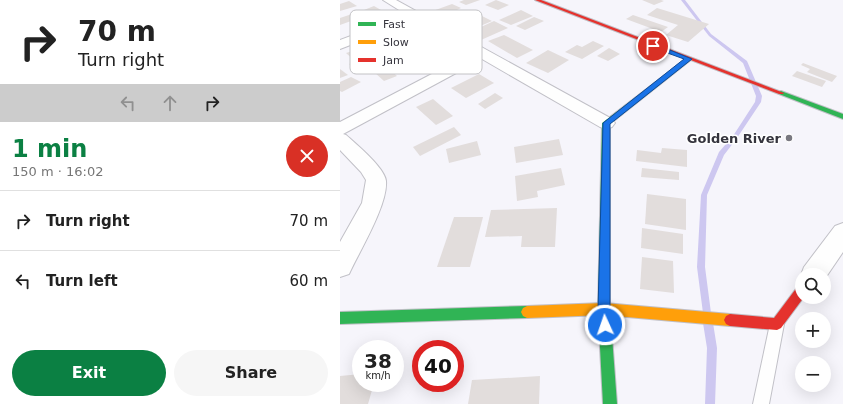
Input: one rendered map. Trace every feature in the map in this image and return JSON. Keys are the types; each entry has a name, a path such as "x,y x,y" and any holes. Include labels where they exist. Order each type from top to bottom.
{"street":[{"path":"388,0 406,10"},
{"path":"538,0 843,117"},
{"path":"340,45 350,41"},
{"path":"483,53 606,123"},
{"path":"606,123 689,59"},
{"path":"340,129 443,74"},
{"path":"606,123 604,309 610,404"},
{"path":"340,139 368,167 376,180 372,204 340,266"},
{"path":"818,268 843,233"},
{"path":"340,318 604,309 777,324 795,300"}],"lane":[{"path":"761,404 777,324"}],"building":[{"path":"464,0 480,0 466,5 459,2"},
{"path":"496,0 509,5 498,10 485,5"},
{"path":"642,0 661,0 664,1 654,5"},
{"path":"349,1 357,6 340,11 340,4"},
{"path":"452,4 461,8 457,10 436,10"},
{"path":"374,6 381,10 364,10"},
{"path":"657,8 709,24 688,42 666,35 678,25 647,15"},
{"path":"521,10 533,16 511,25 499,20"},
{"path":"350,15 350,21 340,25 340,18"},
{"path":"633,15 668,27 661,32 626,19"},
{"path":"482,16 492,21 482,25"},
{"path":"534,17 544,21 525,30 516,26"},
{"path":"494,21 508,28 482,40 482,27"},
{"path":"504,35 533,50 517,58 488,41"},
{"path":"593,41 604,46 582,59 565,52 577,45 582,47"},
{"path":"609,48 620,54 608,61 597,56"},
{"path":"548,50 569,60 548,73 526,63"},
{"path":"803,63 837,76 832,82 807,72 810,69 801,65"},
{"path":"340,69 348,75 340,78"},
{"path":"797,71 826,81 822,87 792,76"},
{"path":"376,74 395,74 397,76 384,81"},
{"path":"479,74 494,83 466,98 451,88"},
{"path":"351,77 361,82 342,92 340,91 340,82"},
{"path":"495,93 503,98 485,109 478,104"},
{"path":"433,99 453,116 436,125 416,107"},
{"path":"454,127 461,135 420,156 413,147"},
{"path":"559,139 563,155 516,163 514,147"},
{"path":"477,141 481,155 449,163 446,149"},
{"path":"662,148 687,150 687,167 636,161 637,150 661,153"},
{"path":"561,168 565,185 537,191 538,197 517,201 515,176"},
{"path":"642,168 679,172 679,180 641,177"},
{"path":"647,194 686,199 686,230 645,224"},
{"path":"557,208 555,247 521,247 522,236 485,237 491,210"},
{"path":"454,217 483,217 470,267 437,267"},
{"path":"642,228 683,234 683,254 641,248"},
{"path":"642,257 673,261 674,293 640,289"},
{"path":"352,375 352,392 371,392 368,404 340,404 340,376"},
{"path":"540,376 539,404 468,404 472,380"}],"waterway":[{"path":"683,0 710,35 745,62 759,96 758,102 735,137 721,154 704,195 701,267 707,313"},
{"path":"708,323 712,348 710,404"}],"traffic: fast":[{"path":"610,404 604,309 606,123 689,59"},
{"path":"781,93 843,117"},
{"path":"340,318 527,312"}],"traffic: slow":[{"path":"527,312 604,309 730,320"}],"traffic: jam":[{"path":"537,0 781,93"},
{"path":"730,320 777,324 795,300"}],"place":[{"name":"Golden River","path":"789,138"}],"route":[{"path":"605,325 606,123 689,59 653,46"}]}
